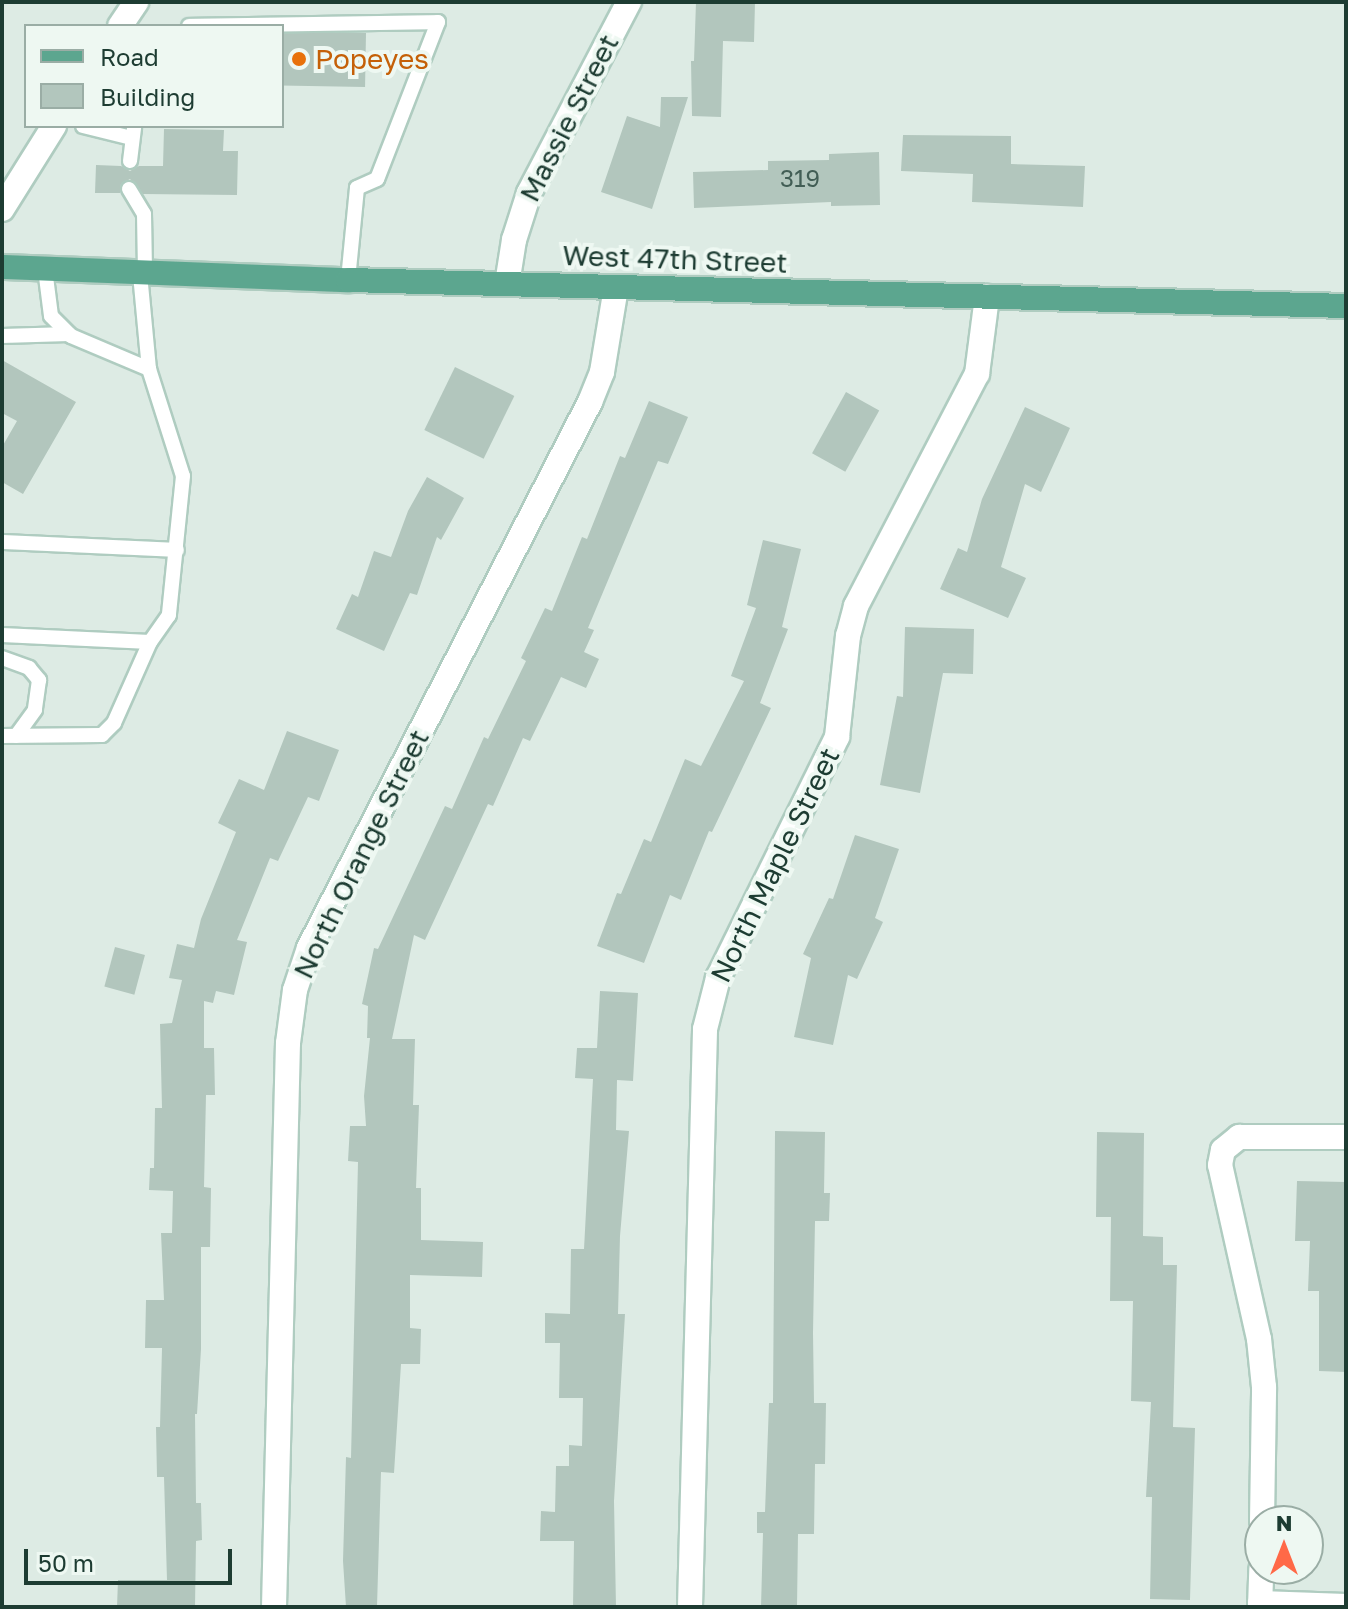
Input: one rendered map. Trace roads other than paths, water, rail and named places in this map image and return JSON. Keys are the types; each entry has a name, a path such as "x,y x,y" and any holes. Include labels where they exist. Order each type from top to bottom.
{"main road":[{"name":"West 47th Street","path":"2,267 348,280 1346,306"}],"street":[{"path":"121,24 136,2"},
{"name":"Massie Street","path":"507,284 514,240 529,193 629,2"},
{"path":"2,209 53,128"},
{"name":"North Orange Street","path":"274,1607 288,1043 295,990 309,948 590,402 602,372 616,287"},
{"name":"North Maple Street","path":"690,1607 705,1029 718,978 837,737 848,636 856,606 977,374 987,297"},
{"path":"1262,1505 1264,1387 1259,1339 1220,1165 1223,1150 1230,1141 1239,1137 1346,1137"},
{"path":"1261,1585 1260,1605 1346,1606"}],"lane":[{"path":"284,24 438,22 377,179 357,188 348,280"},
{"path":"100,128 133,132 130,161"},
{"path":"12,736 102,735 114,723 150,642 169,615 183,476 149,369 142,274 144,214 129,189"},
{"path":"45,269 51,316 69,334 149,369"},
{"path":"2,336 69,334"},
{"path":"2,542 177,550"},
{"path":"2,635 150,642"},
{"path":"2,658 29,668 39,680 35,710 12,736"}],"place":[{"name":"Popeyes","path":"299,59"}]}
